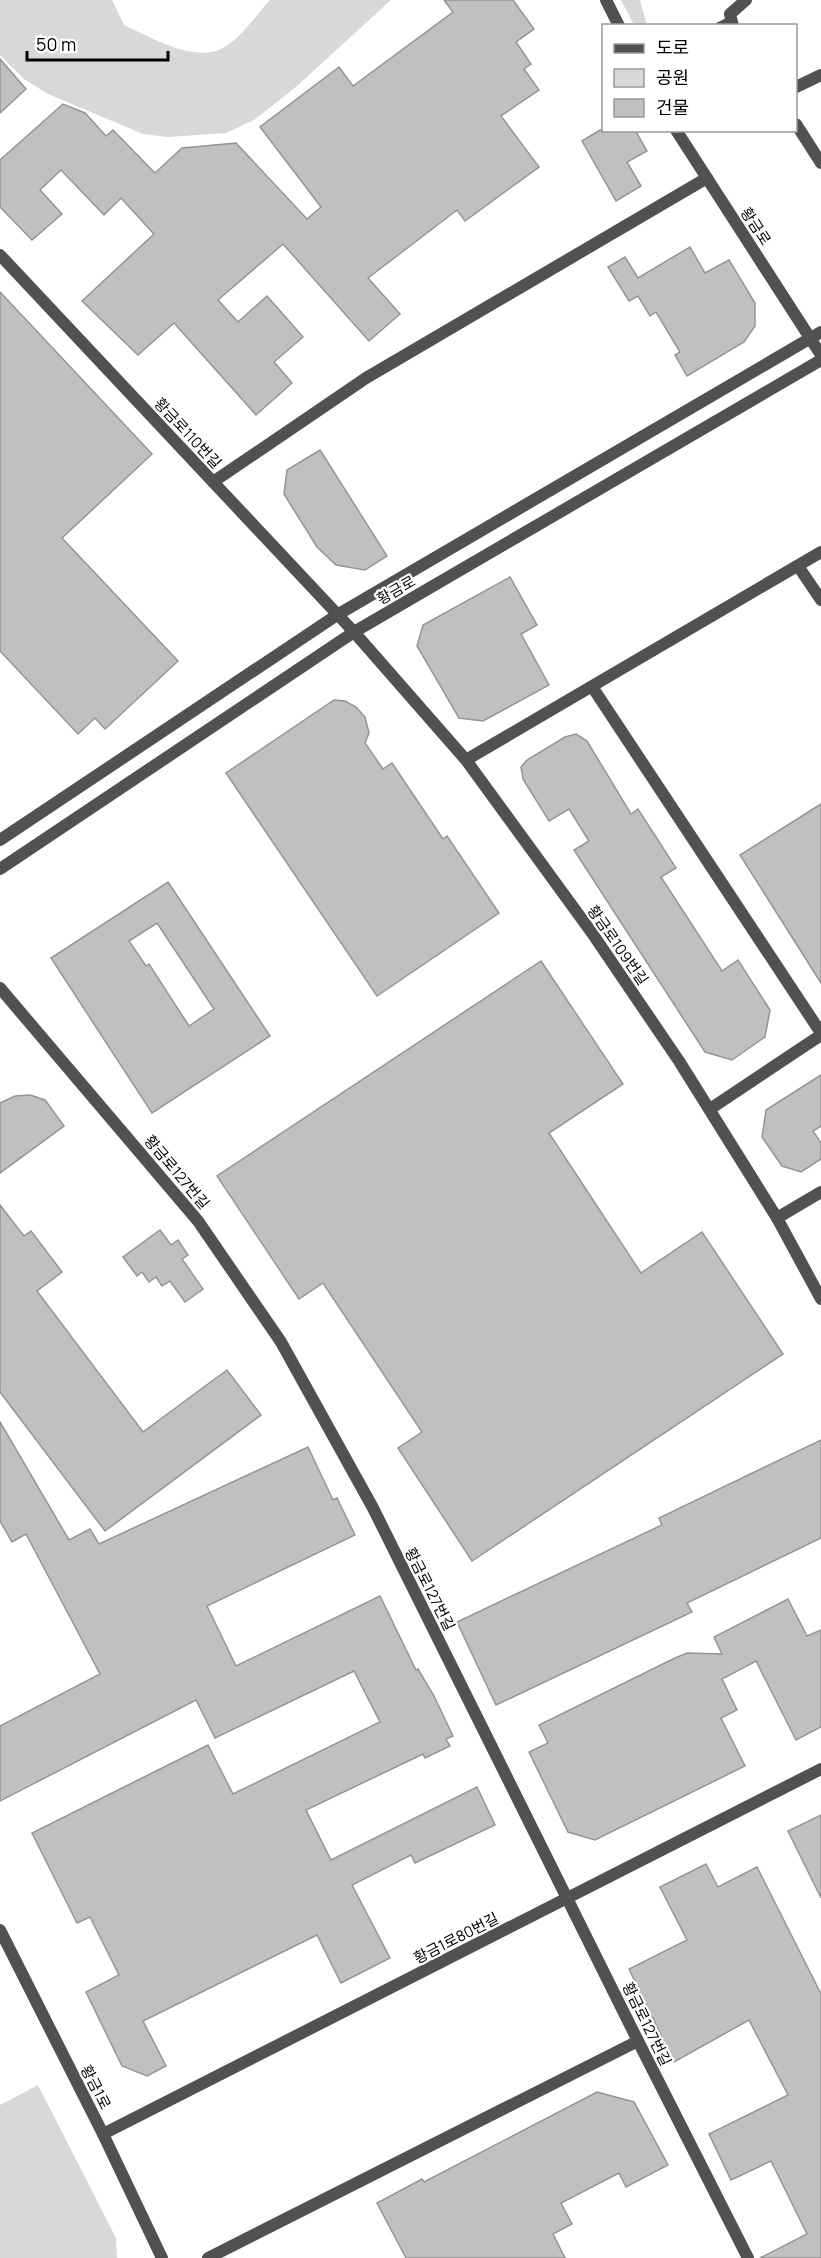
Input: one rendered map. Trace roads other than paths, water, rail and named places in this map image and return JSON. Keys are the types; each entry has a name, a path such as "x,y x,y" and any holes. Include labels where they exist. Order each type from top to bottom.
{"street":[{"path":"606,0 618,24"},
{"path":"727,24 733,8 746,0"},
{"path":"797,86 821,75"},
{"path":"797,127 821,163"},
{"name":"황금로","path":"0,840 337,615 816,336 677,132"},
{"path":"213,482 366,378 707,178"},
{"name":"황금로110번길","path":"0,255 354,633"},
{"path":"816,336 821,354"},
{"name":"황금로","path":"0,869 354,633 821,360"},
{"path":"466,760 593,688 821,552"},
{"path":"798,566 821,600"},
{"name":"황금로109번길","path":"354,633 466,760 622,976 710,1109 777,1218 821,1299"},
{"path":"593,688 821,1034 710,1109"},
{"name":"황금로127번길","path":"0,988 198,1221 281,1342 373,1508 748,2258"},
{"path":"777,1218 821,1192"},
{"name":"황금1로80번길","path":"103,2134 821,1769"},
{"name":"황금1로","path":"0,1930 103,2134 162,2258"},
{"path":"208,2258 638,2041"}]}
